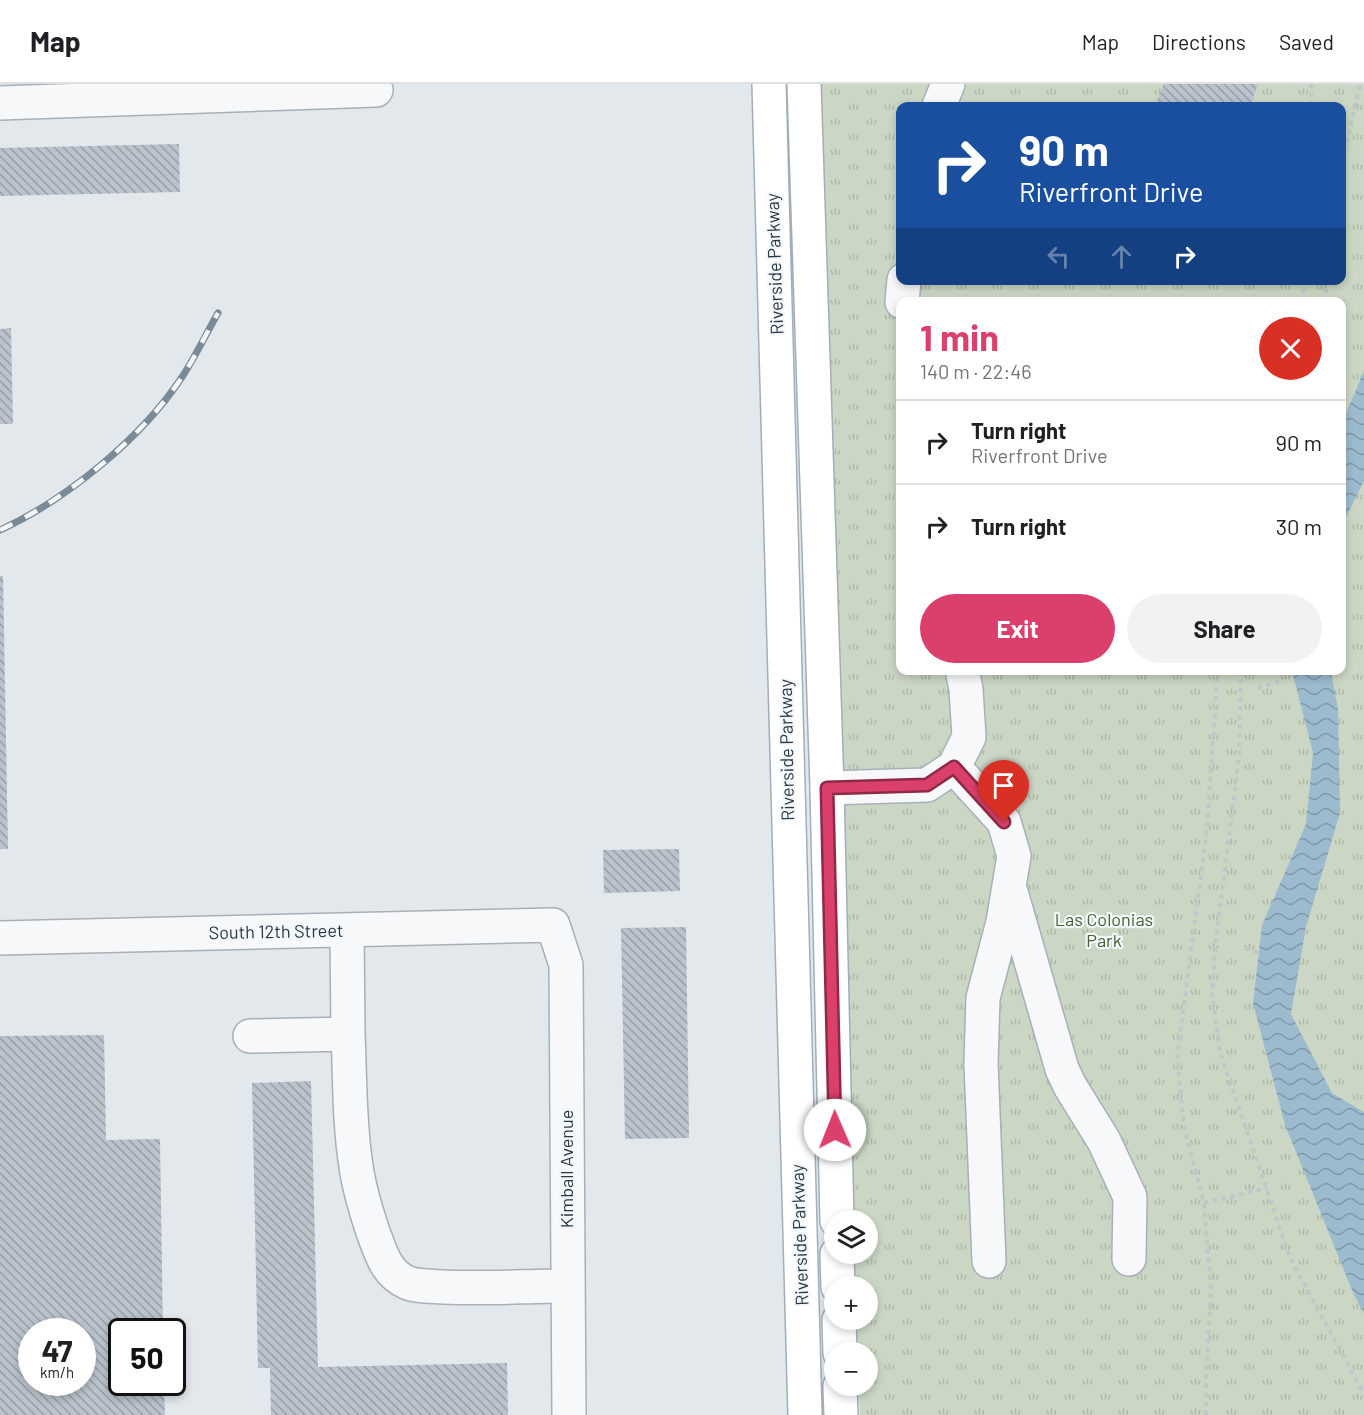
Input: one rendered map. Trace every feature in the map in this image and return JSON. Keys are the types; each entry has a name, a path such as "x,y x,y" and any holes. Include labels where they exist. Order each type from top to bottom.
{"main road":[{"name":"Riverside Parkway","path":"769,84 805,1415"},
{"name":"Riverside Parkway","path":"804,84 827,788 837,1210"},
{"path":"840,1396 841,1415"}],"street":[{"path":"941,102 948,84"},
{"path":"0,103 376,90"},
{"path":"827,788 927,785 954,767 969,737 963,675"},
{"path":"954,767 1004,822 1014,856 1003,922 984,998 981,1064 989,1261"},
{"path":"1009,886 1062,1068 1070,1086 1104,1141 1130,1197 1129,1259"},
{"name":"South 12th Street","path":"0,938 553,925"},
{"name":"Kimball Avenue","path":"553,925 566,965 569,1415"},
{"path":"347,930 352,1137 363,1200 382,1257 392,1272 407,1282 417,1285 568,1286"},
{"path":"250,1036 348,1034"}],"path":[{"path":"1311,84 1311,102"},
{"path":"1346,147 1360,84"},
{"path":"1206,1415 1210,1289 1204,1203 1184,1127 1177,1058 1207,828 1218,675"},
{"path":"1241,675 1239,756 1216,940 1212,993 1220,1052 1290,1258 1364,1394"},
{"path":"1258,688 1279,682"},
{"path":"1245,948 1259,953"},
{"path":"1204,1203 1267,1188"}],"green space":[{"name":"Las Colonias Park","path":"816,84 1364,84 1364,1415 860,1415 859,1396 878,1396 878,1342 858,1342 857,1330 878,1330 878,1276 855,1276 854,1264 878,1264 878,1210 853,1210"}],"water":[{"path":"1364,371 1364,481 1346,517 1346,413"},
{"path":"1293,675 1332,675 1338,709 1340,813 1306,927 1291,1014 1332,1093 1364,1112 1364,1313 1354,1295 1285,1125 1253,1003 1262,925 1306,824 1313,753"}],"building":[{"path":"1164,84 1258,84 1251,102 1157,102"},
{"path":"179,144 180,192 0,196 0,148"},
{"path":"11,328 13,424 0,424 0,329"},
{"path":"0,576 3,576 8,849 0,849"},
{"path":"679,849 680,891 604,893 603,850"},
{"path":"686,927 689,1138 625,1139 621,928"},
{"path":"104,1035 106,1140 160,1139 163,1318 108,1318 108,1396 164,1396 165,1415 0,1415 0,1036"},
{"path":"311,1081 318,1367 507,1363 508,1415 271,1415 270,1368 258,1368 252,1083"}],"railway":[{"path":"0,530 51,502 101,465 124,444 146,422 182,377 218,313"}],"route":[{"path":"835,1130 827,788 927,785 954,767 1004,822"}]}
